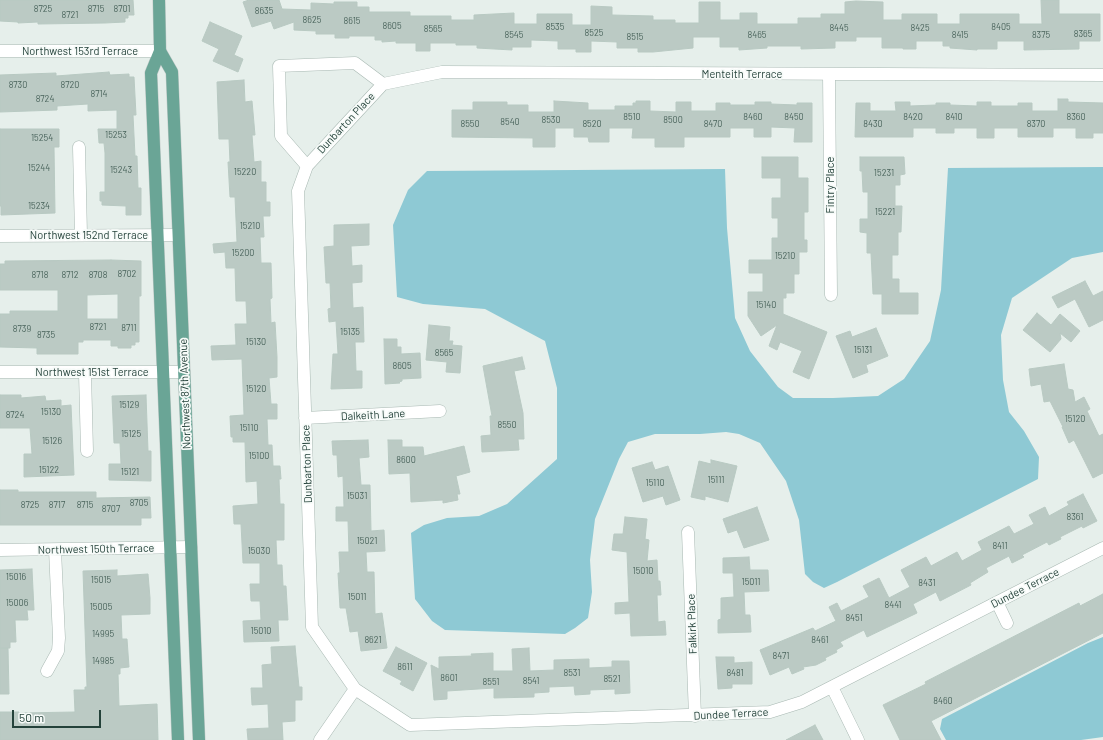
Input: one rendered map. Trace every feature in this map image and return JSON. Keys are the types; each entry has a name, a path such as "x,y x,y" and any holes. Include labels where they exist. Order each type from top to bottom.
{"main road":[{"name":"Northwest 87th Avenue","path":"159,0 160,51 151,74 178,740"},
{"name":"Northwest 87th Avenue","path":"160,51 172,72 199,740"}],"street":[{"name":"Northwest 153rd Terrace","path":"0,51 160,51"},
{"name":"Dunbarton Place","path":"306,166 281,136 279,66 355,63 383,84 306,166 298,191 312,627 355,689"},
{"name":"Menteith Terrace","path":"383,84 442,72 1103,75"},
{"name":"Fintry Place","path":"829,74 831,295"},
{"path":"79,147 80,235"},
{"name":"Northwest 152nd Terrace","path":"0,236 178,235"},
{"name":"Northwest 151st Terrace","path":"0,372 184,372"},
{"path":"85,373 87,451"},
{"name":"Dalkeith Lane","path":"305,418 440,411"},
{"name":"Falkirk Place","path":"688,532 695,716"},
{"name":"Northwest 150th Terrace","path":"0,550 191,547"},
{"name":"Dundee Terrace","path":"355,689 410,725 695,716 770,712 802,702 1103,548"},
{"path":"47,672 58,651 59,638 55,550"},
{"path":"996,602 1007,623"},
{"path":"832,687 858,740"},
{"path":"320,740 355,689"}],"water":[{"path":"1103,167 1103,252 1072,258 1012,298 1001,335 1003,380 1009,412 1024,431 1039,457 1038,479 824,588 813,582 805,574 799,520 786,481 760,443 739,434 726,432 700,434 655,434 628,442 619,459 595,519 590,560 592,592 588,618 575,628 565,634 445,630 432,621 415,599 411,533 424,525 447,518 479,516 507,504 557,459 557,388 545,341 485,309 423,304 397,297 393,225 408,190 427,171 725,169 727,228 735,318 750,351 778,387 793,398 833,398 878,396 904,379 930,341 941,290 948,168"},
{"path":"1103,637 1103,737 1081,740 946,740 940,729 942,719 1088,643"}],"building":[{"path":"0,0 133,0 134,15 128,15 128,18 125,18 125,22 105,23 38,24 38,22 18,23 0,21"},
{"path":"249,0 279,0 282,9 311,10 311,3 334,4 334,2 357,2 357,7 369,7 369,12 410,12 410,16 451,16 451,20 474,20 474,15 514,13 514,24 537,24 537,14 572,14 572,25 591,25 591,6 612,7 612,15 653,16 653,20 675,20 675,23 699,23 699,2 720,2 720,20 740,20 740,13 757,13 757,24 798,24 798,18 821,18 821,14 845,14 845,2 856,1 883,2 883,20 902,20 902,14 937,14 937,24 960,24 960,14 1019,14 1019,24 1042,24 1041,0 1059,0 1059,14 1100,14 1100,41 1079,41 1079,49 1024,50 1024,41 997,41 997,49 977,50 950,48 950,46 943,46 943,41 916,41 916,49 903,49 882,48 882,37 856,37 856,41 835,41 835,48 801,49 801,46 767,46 767,48 739,50 739,47 720,47 720,37 693,37 693,48 653,52 638,52 638,48 617,48 617,42 591,41 591,52 576,52 576,49 558,49 558,41 531,40 531,47 512,47 512,50 477,48 477,45 456,45 456,43 430,43 430,51 416,51 416,43 396,43 396,41 382,42 382,40 375,40 375,36 349,36 349,38 335,38 335,34 316,34 316,31 294,30 294,22 274,29 271,21 252,27 243,2"},
{"path":"210,22 242,36 234,55 243,59 238,72 213,61 219,49 202,41"},
{"path":"109,72 110,75 129,74 129,77 134,77 136,115 133,115 135,156 137,156 138,188 141,188 141,215 126,215 126,206 102,205 102,201 100,201 100,192 105,192 105,153 104,143 99,143 98,129 117,129 117,110 88,111 88,104 57,106 57,110 0,112 0,75 56,73 56,76"},
{"path":"244,80 245,102 252,101 255,135 252,135 254,162 261,161 261,182 266,182 266,202 270,202 270,216 263,216 264,237 260,237 261,263 271,263 271,323 275,322 277,357 277,377 269,378 271,404 277,404 277,419 267,419 268,445 272,445 273,466 280,466 280,504 284,504 284,540 276,540 277,565 282,565 283,586 286,586 288,620 278,620 279,641 244,642 243,621 261,620 260,601 251,601 250,584 260,584 260,563 243,563 241,524 234,524 233,506 258,504 257,481 246,482 245,442 233,442 233,437 231,437 230,416 244,415 242,359 212,360 211,346 236,345 235,324 247,324 246,301 236,301 235,268 226,268 225,252 214,253 213,244 237,242 235,197 230,197 228,162 230,162 229,139 219,139 217,82"},
{"path":"1058,99 1068,99 1068,102 1103,103 1103,133 1093,133 1093,138 1076,138 1076,128 1053,128 1053,137 1018,137 1018,128 994,128 994,138 977,138 977,128 954,128 954,133 936,133 936,128 913,128 913,137 855,137 856,103 870,103 870,111 896,111 895,102 910,102 910,106 950,103 950,105 977,106 977,102 991,102 991,106 1018,106 1018,103 1032,103 1032,111 1058,111"},
{"path":"554,101 588,103 588,110 615,110 615,106 633,106 633,103 636,103 636,101 650,101 650,111 676,112 676,102 691,102 691,111 716,111 716,103 730,103 730,105 755,105 755,102 771,102 771,104 797,105 797,103 812,103 812,142 794,142 795,128 771,127 771,137 754,137 754,128 730,128 730,137 684,137 684,147 655,147 655,138 632,138 633,128 609,128 609,142 589,142 588,137 574,137 574,128 555,128 555,147 533,147 533,138 452,137 452,110 473,110 473,102 507,102 507,105 528,105 528,112 554,112"},
{"path":"0,129 59,129 59,147 54,147 55,213 1,215"},
{"path":"762,157 798,157 798,178 808,178 808,212 804,212 804,240 807,240 807,252 799,252 799,274 794,274 794,293 786,293 786,298 783,298 783,314 827,332 809,379 793,372 802,351 780,342 777,350 769,346 777,325 761,336 748,316 748,292 763,292 763,273 749,273 749,260 772,260 772,238 778,238 778,218 772,218 772,198 781,198 781,178 762,178"},
{"path":"860,157 904,157 905,174 900,175 900,185 895,185 895,206 902,206 901,232 898,232 898,255 892,255 892,279 899,279 899,293 918,293 918,314 882,314 882,294 873,294 871,253 867,253 867,233 860,232 860,219 868,219 868,192 863,192"},
{"path":"369,224 369,245 351,246 352,266 362,265 362,282 352,283 353,308 363,307 364,342 355,342 356,371 362,371 362,388 331,389 333,354 338,354 336,321 329,322 328,309 331,308 330,283 326,283 324,247 334,246 334,225"},
{"path":"5,261 141,261 139,342 135,342 135,345 131,345 131,348 118,348 118,346 111,346 111,340 83,340 83,342 78,342 78,354 37,354 37,348 0,347 0,314 10,314 10,311 58,311 58,290 0,290 0,264 5,264","holes":["118,294 118,319 87,319 87,295"]},
{"path":"1085,281 1093,296 1103,291 1103,320 1089,327 1075,299 1058,308 1052,297"},
{"path":"1037,313 1051,325 1060,314 1080,331 1071,342 1060,333 1061,339 1050,352 1023,330"},
{"path":"429,325 450,327 449,341 453,341 452,345 462,346 460,373 446,372 447,362 426,360"},
{"path":"876,328 888,356 866,365 868,372 853,378 836,336 850,331 852,337"},
{"path":"384,339 397,339 397,347 401,347 401,354 420,353 421,378 402,379 402,381 399,382 400,383 385,384"},
{"path":"522,357 525,369 514,371 523,413 524,439 518,439 519,450 482,452 481,436 491,435 490,416 492,416 483,366"},
{"path":"1064,364 1068,389 1073,390 1075,402 1084,397 1090,409 1087,411 1099,436 1103,434 1103,473 1093,478 1074,440 1069,443 1050,401 1044,402 1041,384 1031,386 1029,369"},
{"path":"0,395 21,395 21,398 45,396 46,401 61,400 61,406 71,405 74,475 24,477 24,454 32,454 30,428 0,428"},
{"path":"146,395 148,451 151,451 151,481 109,480 109,464 121,464 120,443 114,443 112,396"},
{"path":"368,440 369,457 359,458 361,485 370,485 371,531 384,530 385,551 366,552 367,572 374,572 375,614 382,613 387,648 361,651 358,631 350,632 346,608 340,608 338,573 340,573 339,552 349,552 348,521 336,521 336,507 344,507 343,476 338,477 337,455 333,455 332,441"},
{"path":"388,440 402,440 402,447 423,447 424,456 464,446 470,472 456,476 460,494 457,494 458,500 443,503 443,500 411,502 410,473 389,474"},
{"path":"711,460 737,466 728,502 705,496 705,500 691,497 699,461 711,464"},
{"path":"652,462 655,470 668,466 680,500 666,505 663,496 643,502 632,468"},
{"path":"0,490 18,490 18,492 96,492 96,498 150,497 151,518 141,518 141,525 0,525"},
{"path":"1083,494 1097,521 1083,528 1082,526 1060,537 1061,539 1049,545 1047,542 1022,555 1024,557 1012,563 1009,556 986,568 988,572 970,583 971,585 940,601 936,592 913,604 917,613 867,637 864,630 840,642 843,646 836,650 837,652 825,658 826,660 816,665 803,667 804,669 792,674 789,667 770,675 760,650 813,628 815,631 836,621 829,607 837,603 841,611 869,597 863,586 879,578 889,598 910,587 901,570 926,557 931,566 957,552 962,561 982,550 978,542 1009,526 1014,534 1034,524 1029,515 1045,507 1049,516 1069,505 1067,502"},
{"path":"757,507 769,540 744,548 737,530 728,533 723,519"},
{"path":"625,517 647,519 645,539 649,540 647,561 657,560 658,581 660,581 661,595 657,595 658,622 665,621 666,635 631,636 630,613 615,614 615,603 629,602 627,552 612,550 614,534 623,534"},
{"path":"749,557 750,570 768,570 769,591 744,592 745,615 750,615 751,632 718,633 718,620 721,619 721,598 734,597 733,573 723,573 723,558"},
{"path":"32,569 34,610 27,610 28,620 15,620 16,642 10,642 10,648 0,648 0,570"},
{"path":"117,570 117,576 148,574 150,598 150,614 121,615 122,639 127,639 129,667 120,668 120,674 118,674 119,706 157,704 158,740 0,740 0,712 75,712 74,690 85,690 85,687 87,687 83,571"},
{"path":"1103,594 1103,633 931,721 941,740 900,740 883,705 926,684 925,682 1079,603 1080,606"},
{"path":"295,646 299,687 302,687 302,700 295,700 295,721 282,722 283,740 248,740 247,729 269,728 268,704 252,705 251,688 263,688 262,665 272,664 271,647"},
{"path":"396,647 427,663 413,691 400,684 402,681 383,671"},
{"path":"0,648 8,648 9,694 0,694"},
{"path":"529,648 530,671 554,670 554,660 589,659 589,668 612,667 612,661 629,661 630,693 615,694 615,689 590,690 590,694 575,695 574,686 549,687 549,692 534,693 534,697 494,698 494,688 447,691 447,699 434,700 431,665 439,669 439,657 472,656 471,654 493,653 493,671 513,671 512,649"},
{"path":"716,657 734,657 734,663 752,662 752,684 732,684 732,688 718,689"},
{"path":"815,725 823,740 786,740"}]}
